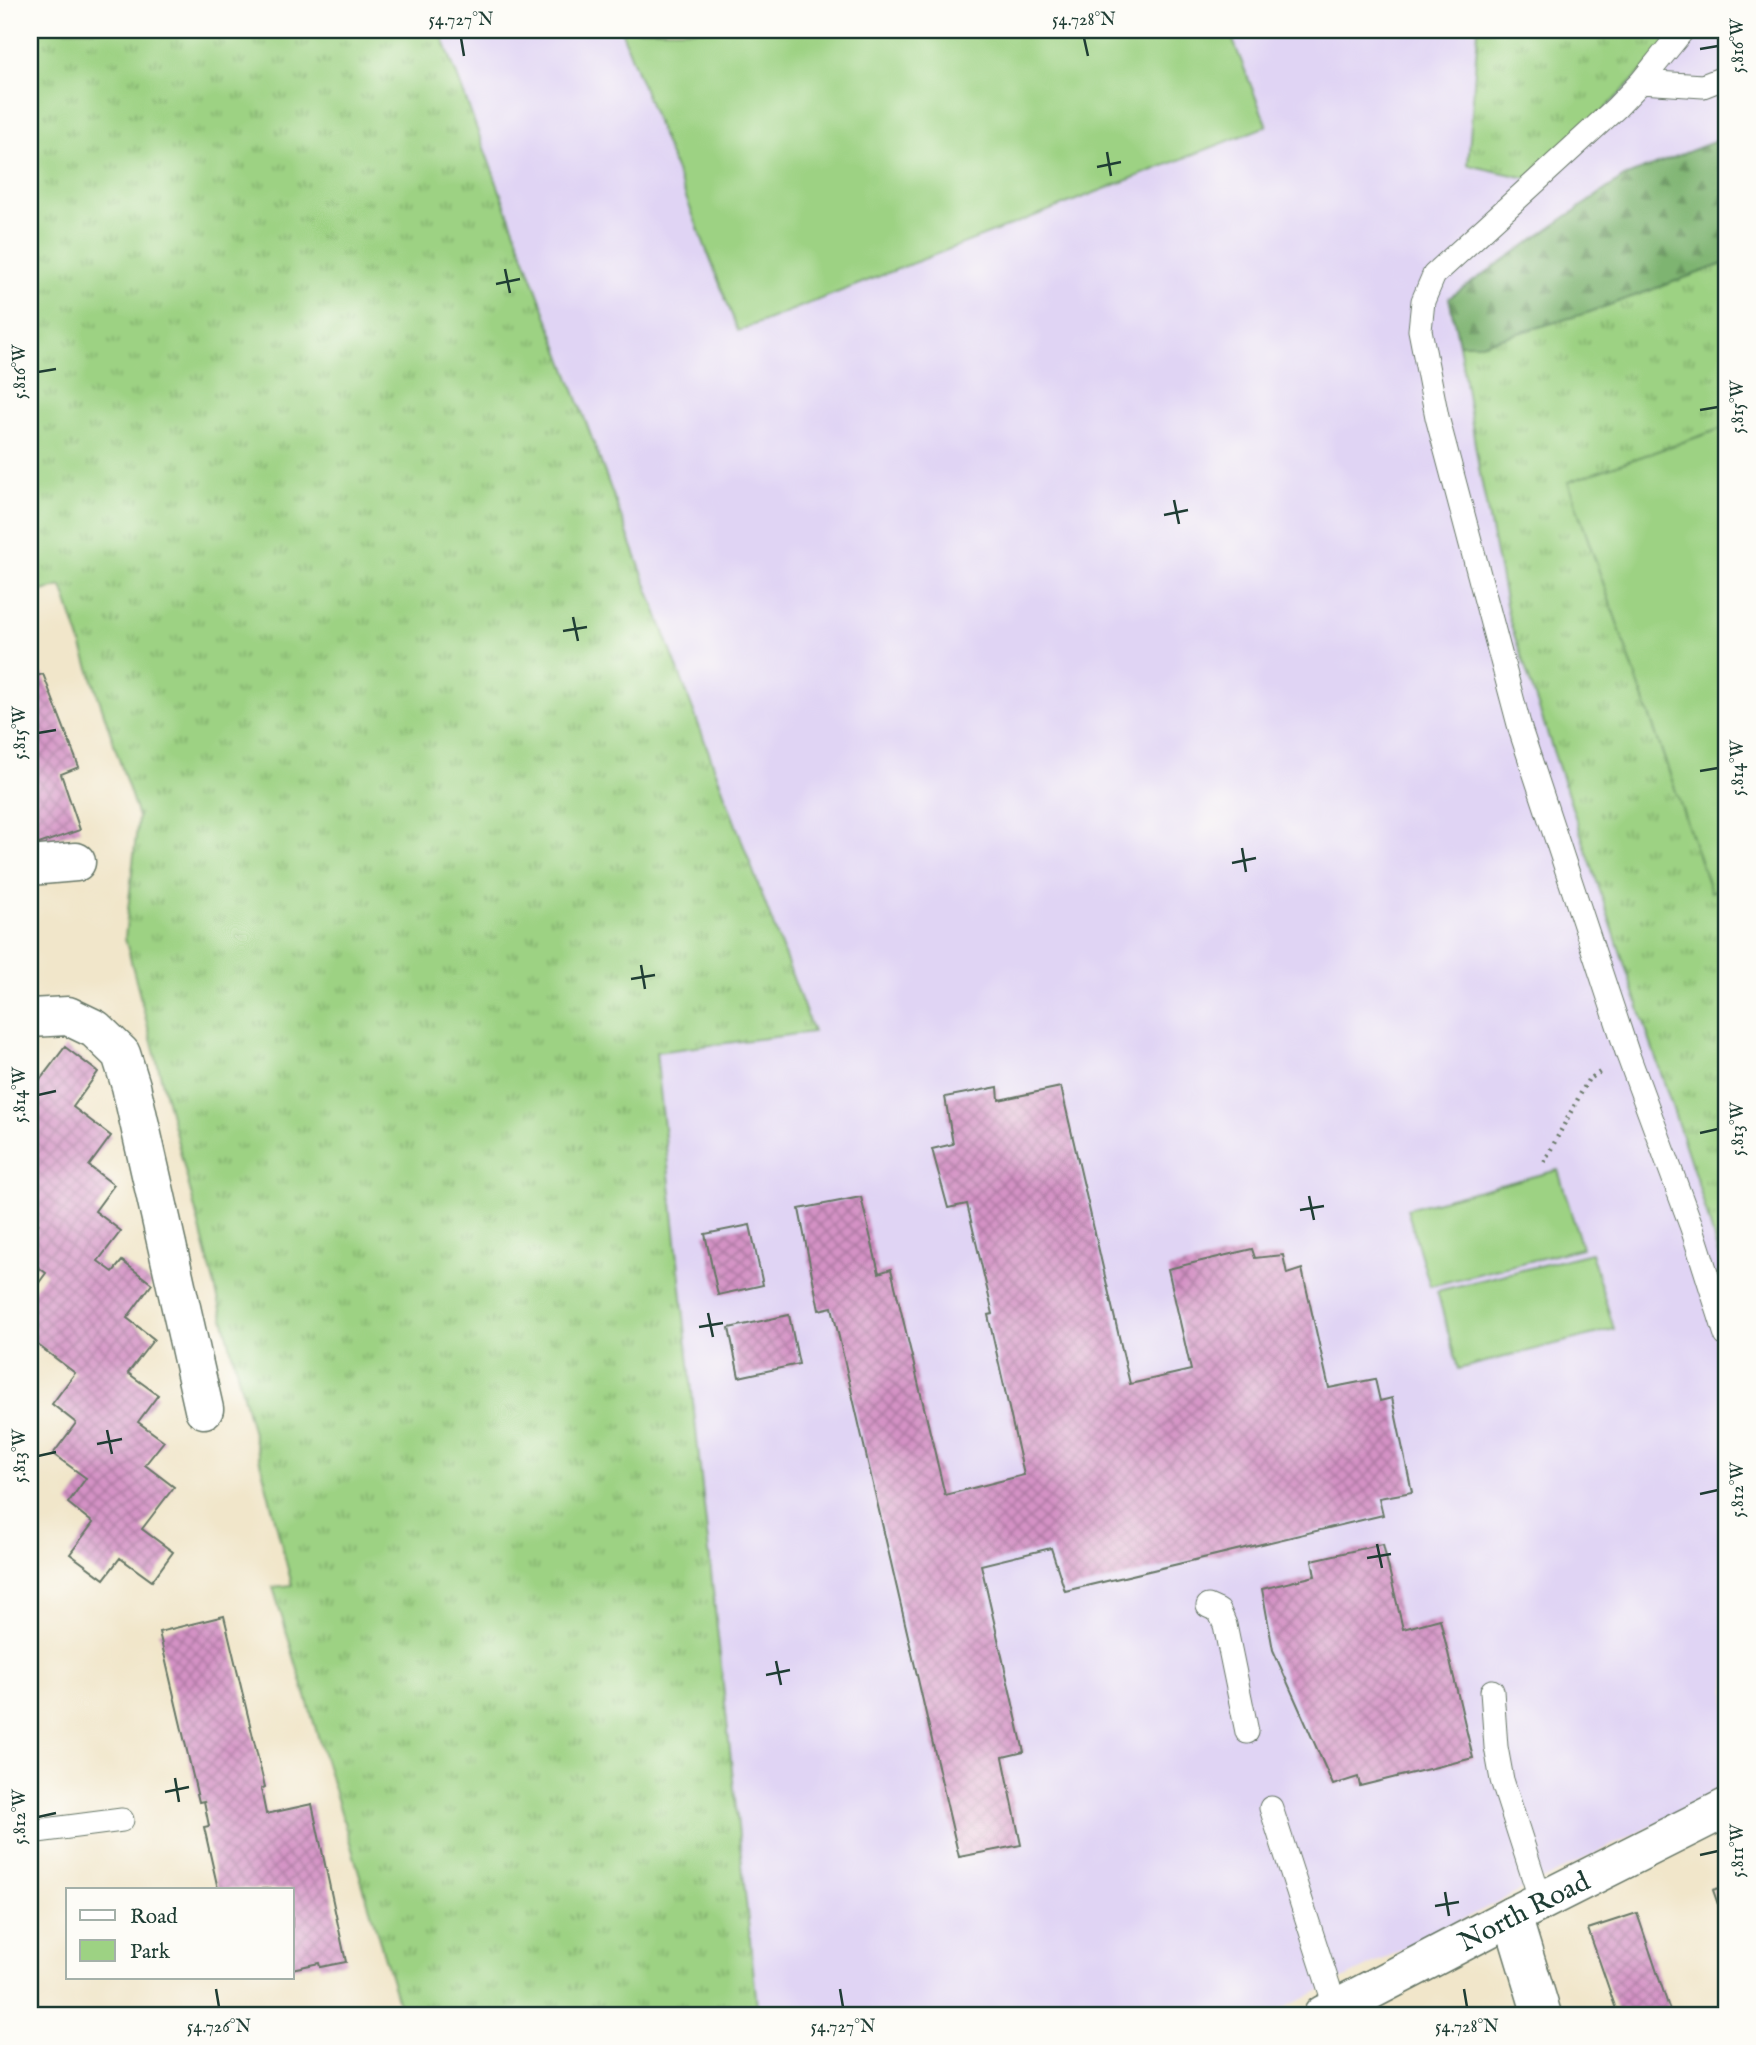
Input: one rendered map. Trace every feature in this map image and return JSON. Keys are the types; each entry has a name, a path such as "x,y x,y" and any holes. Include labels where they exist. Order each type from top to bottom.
{"street":[{"path":"30,866 76,862"},
{"path":"30,1018 68,1016 95,1029 121,1054 131,1086 204,1409"},
{"name":"North Road","path":"1329,2012 1526,1908 1726,1808"},
{"path":"1526,1908 1542,2015"}],"lane":[{"path":"1683,30 1616,108 1434,275 1423,301 1420,330 1437,417 1521,732 1628,1055 1692,1228 1726,1335"},
{"path":"1641,82 1703,86 1726,77"},
{"path":"1208,1606 1219,1611 1225,1625 1247,1732"},
{"path":"1492,1691 1496,1747 1526,1908"},
{"path":"1271,1808 1329,2012"},
{"path":"30,1832 122,1820"}],"path":[{"path":"1544,1162 1588,1080 1628,1055"}],"shaded area":[{"path":"440,30 1726,30 1726,1789 1270,2015 758,2015 656,1051 813,1032"}],"green space":[{"path":"30,30 440,30 813,1032 656,1052 758,2015 402,2015 273,1587 292,1585 125,938 138,817 62,586 30,594"},
{"path":"621,30 1229,30 1267,126 738,331"},
{"path":"1478,30 1683,30 1535,180 1468,165"},
{"path":"1726,137 1726,263 1590,312 1481,344 1459,344 1449,298 1624,177"},
{"path":"1726,263 1726,1281 1699,1187 1509,619 1479,469 1459,344 1481,344"},
{"path":"1726,427 1726,886 1711,892 1568,482"},
{"path":"1558,1170 1582,1248 1430,1286 1407,1209"},
{"path":"1591,1253 1614,1329 1458,1369 1437,1291"}],"building":[{"path":"30,659 37,676 43,674 79,767 61,774 80,830 33,846 30,837"},
{"path":"65,1047 98,1072 73,1107 111,1136 89,1166 114,1185 95,1211 121,1231 98,1261 113,1272 122,1261 152,1284 127,1318 154,1339 128,1373 158,1395 138,1422 164,1441 145,1465 174,1487 142,1529 173,1552 152,1581 120,1558 104,1579 70,1554 93,1523 68,1503 86,1478 53,1454 76,1423 52,1404 75,1373 30,1339 30,1295 46,1273 30,1261 30,1235 38,1224 30,1218 30,1074 39,1081"},
{"path":"998,1087 999,1100 1061,1087 1130,1384 1191,1370 1168,1269 1252,1249 1255,1258 1283,1255 1287,1274 1302,1269 1329,1388 1375,1379 1380,1401 1392,1398 1412,1492 1379,1498 1383,1515 1065,1591 1051,1548 981,1565 1024,1752 1003,1757 1021,1845 959,1857 832,1307 819,1310 799,1209 861,1197 879,1273 891,1269 945,1495 1024,1475 988,1315 993,1314 967,1204 948,1208 932,1149 953,1144 945,1097"},
{"path":"750,1225 763,1285 718,1295 705,1234"},
{"path":"789,1315 799,1364 739,1377 729,1328"},
{"path":"1383,1544 1403,1629 1440,1619 1473,1758 1360,1786 1358,1777 1333,1785 1273,1650 1262,1589 1315,1576 1312,1560"},
{"path":"224,1616 265,1787 261,1789 266,1814 312,1804 346,1962 320,1967 319,1963 294,1969 294,1888 218,1888 204,1827 209,1826 204,1801 199,1802 159,1632"},
{"path":"1726,1885 1726,1927 1713,1890"},
{"path":"1637,1913 1672,2015 1618,2015 1588,1929"}]}
